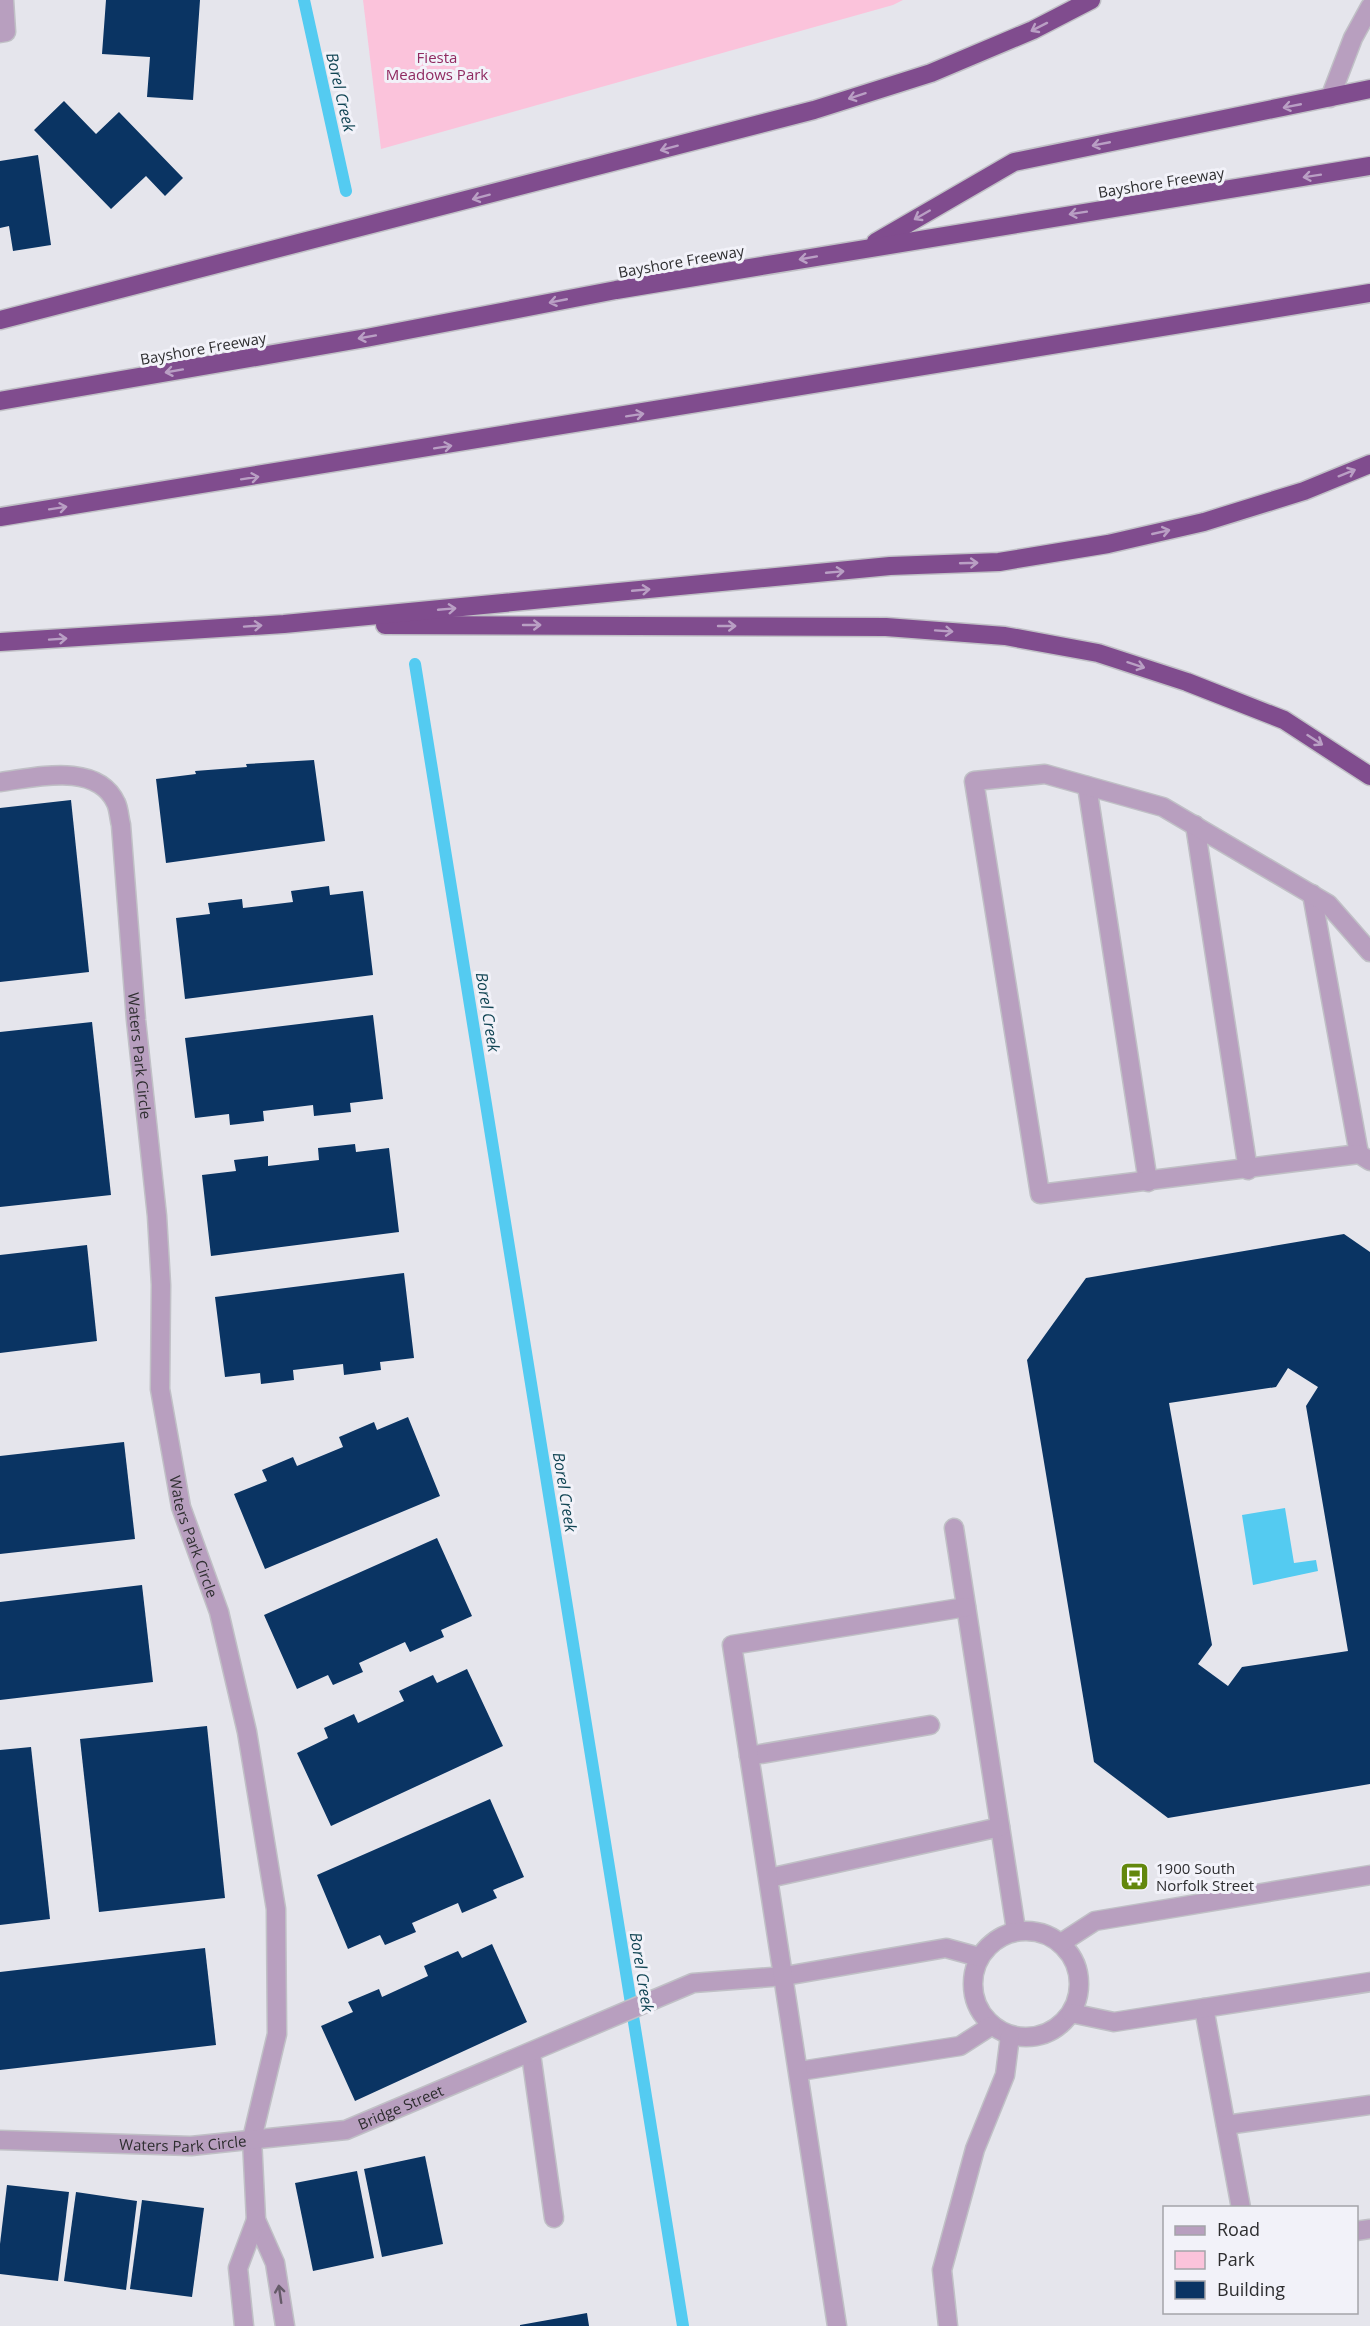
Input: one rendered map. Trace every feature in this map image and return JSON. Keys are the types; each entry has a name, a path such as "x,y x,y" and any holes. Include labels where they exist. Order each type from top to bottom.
{"highway":[{"path":"0,320 814,110 931,73 1033,30 1091,0"},
{"path":"866,248 1014,162 1370,89"},
{"name":"Bayshore Freeway","path":"0,401 866,248 1370,166"},
{"path":"0,518 1370,293"},
{"path":"0,642 284,624 890,566 999,562 1108,544 1204,522 1304,491 1370,464"},
{"path":"284,624 886,627 1005,636 1098,653 1187,682 1284,720 1370,776"}],"street":[{"path":"3,33 4,0"},
{"path":"1330,98 1353,38 1370,7"},
{"path":"1312,894 1365,1158 1040,1194 974,781 1045,774 1163,807 1195,825 1312,894 1328,904 1370,952"},
{"name":"Waters Park Circle","path":"0,782 56,775 84,778 105,788 115,802 121,825 136,1020 157,1216 161,1285 160,1389 181,1507 219,1612 244,1721 276,1909 277,2034 252,2139 191,2146 0,2140"},
{"path":"1087,786 1148,1182"},
{"path":"1195,825 1248,1170"},
{"path":"954,1528 1016,1930"},
{"path":"837,2326 800,2072 732,1645 966,1607"},
{"path":"749,1756 930,1725"},
{"path":"769,1878 1000,1827"},
{"path":"1061,1943 1095,1921 1370,1875"},
{"path":"1032,1929 1048,1934 1061,1943 1074,1958 1079,1976 1079,1995 1071,2013 1055,2030 1033,2037 1010,2036 992,2025 979,2011 973,1994 973,1975 979,1957 994,1940 1016,1930 1032,1929"},
{"name":"Bridge Street","path":"252,2139 346,2130 693,1983 785,1976 946,1948 979,1957"},
{"path":"1071,2013 1114,2022 1370,1982"},
{"path":"1204,2008 1241,2206"},
{"path":"800,2072 960,2046 992,2025"},
{"path":"948,2326 942,2270 975,2149 1005,2075 1010,2036"},
{"path":"537,2051 554,2218"},
{"path":"1226,2125 1370,2104"},
{"path":"252,2139 256,2220 275,2263 285,2326"},
{"path":"244,2326 238,2268 256,2220"}],"green space":[{"name":"Fiesta Meadows Park","path":"363,0 903,0 893,5 381,149"}],"water":[{"path":"1285,1508 1294,1563 1316,1560 1318,1571 1253,1585 1242,1515"}],"building":[{"path":"106,0 200,0 193,100 147,97 150,57 102,54"},
{"path":"64,101 96,134 119,112 183,178 165,196 146,176 111,209 34,130"},
{"path":"38,155 51,245 13,251 9,226 0,228 0,161"},
{"path":"314,760 325,841 166,863 156,779 196,774 195,771 247,767 246,764"},
{"path":"71,800 89,972 0,982 0,808"},
{"path":"329,886 330,895 363,891 373,975 185,999 176,918 210,914 208,903 242,899 243,908 293,902 291,891"},
{"path":"373,1015 383,1099 350,1103 351,1112 314,1116 313,1105 263,1111 264,1121 230,1125 229,1114 195,1118 185,1038"},
{"path":"92,1022 111,1195 0,1207 0,1032"},
{"path":"355,1144 356,1152 389,1148 399,1232 211,1256 202,1175 236,1171 234,1160 268,1156 268,1166 319,1160 318,1148"},
{"path":"1344,1234 1370,1252 1370,1784 1168,1818 1094,1762 1027,1360 1086,1278","holes":["1288,1368 1318,1387 1306,1406 1348,1651 1242,1667 1228,1686 1198,1664 1212,1645 1169,1403 1276,1387"]},
{"path":"87,1245 97,1341 0,1353 0,1255"},
{"path":"404,1273 414,1358 380,1362 381,1370 344,1375 343,1364 293,1370 294,1380 261,1384 260,1373 225,1377 215,1297"},
{"path":"408,1417 440,1496 265,1569 234,1494 267,1481 262,1470 293,1457 297,1466 343,1447 339,1437 374,1422 377,1430"},
{"path":"124,1442 135,1539 0,1554 0,1456"},
{"path":"437,1538 472,1616 441,1630 444,1637 410,1652 405,1642 359,1663 363,1672 333,1685 328,1675 297,1689 264,1615"},
{"path":"142,1585 153,1682 0,1700 0,1602"},
{"path":"467,1669 503,1746 331,1826 297,1753 328,1738 324,1728 354,1714 358,1723 404,1701 399,1691 433,1675 437,1683"},
{"path":"207,1726 225,1898 99,1912 80,1739"},
{"path":"31,1747 50,1919 0,1925 0,1750"},
{"path":"490,1799 524,1877 493,1890 497,1898 462,1913 458,1903 412,1923 416,1932 385,1945 380,1935 348,1949 317,1875"},
{"path":"492,1944 527,2022 355,2101 321,2026 353,2012 348,2002 379,1989 382,1997 428,1976 424,1966 458,1951 462,1958"},
{"path":"205,1948 216,2045 0,2070 0,1972"},
{"path":"425,2156 443,2244 382,2257 364,2169"},
{"path":"357,2171 374,2258 313,2271 295,2183"},
{"path":"7,2185 69,2192 58,2281 0,2274 0,2244"},
{"path":"76,2192 137,2201 126,2290 64,2281"},
{"path":"142,2200 204,2208 192,2297 130,2289"},
{"path":"587,2313 589,2326 520,2326 520,2325"}],"waterway":[{"name":"Borel Creek","path":"304,0 346,191"},
{"name":"Borel Creek","path":"415,664 683,2326"}],"place":[{"name":"1900 South Norfolk Street","path":"1135,1877"}]}
